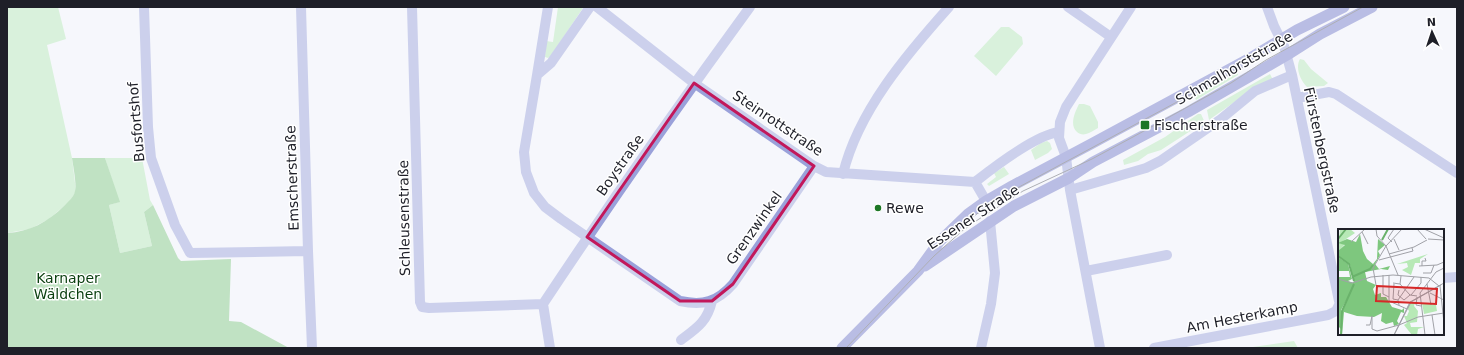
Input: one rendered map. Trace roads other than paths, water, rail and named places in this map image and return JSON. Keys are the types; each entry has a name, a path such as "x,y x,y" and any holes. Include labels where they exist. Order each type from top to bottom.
{"main road":[{"name":"Schmalhorststraße","path":"1066,157 1213,78 1296,30 1344,7"},
{"name":"Schmalhorststraße","path":"1069,178 1093,162 1188,112 1287,56 1320,34 1372,7"},
{"name":"Essener Straße","path":"842,348 918,271 939,242 968,214 986,201 1066,157"},
{"name":"Essener Straße","path":"918,271 1014,206 1069,178"}],"street":[{"name":"Busfortshof","path":"144,7 148,127 151,158 174,225 190,253 308,251"},
{"name":"Emscherstraße","path":"301,7 312,348"},
{"name":"Schleusenstraße","path":"412,7 420,302 422,307 543,304"},
{"path":"548,7 524,152 526,172 534,193 545,207 680,301 700,303 712,301 710,311 703,322 681,340"},
{"path":"537,75 551,63 590,7"},
{"name":"Steinrottstraße","path":"597,7 694,83 814,166 826,172 975,182"},
{"name":"Boystraße","path":"543,304 587,237 694,83 750,7"},
{"path":"843,174 847,157 869,112 892,76 919,41 949,7"},
{"path":"1068,7 1111,37"},
{"path":"1100,348 1070,190 1066,157 1059,138 1059,132 1060,122 1066,107 1131,7"},
{"name":"Fürstenbergstraße","path":"1267,7 1274,26 1281,39 1292,75 1336,265 1338,306"},
{"path":"1070,190 1146,168 1160,161 1221,119 1255,91 1292,75"},
{"path":"1297,98 1329,92 1336,94 1457,173"},
{"name":"Essener Straße","path":"975,182 996,166 1042,138 1059,132"},
{"name":"Grenzwinkel","path":"712,301 733,284 814,166"},
{"path":"975,182 986,201"},
{"path":"981,348 994,289 995,273 990,221"},
{"path":"1086,271 1167,255"},
{"path":"1444,278 1457,277"},
{"path":"543,304 550,348"},
{"name":"Am Hesterkamp","path":"1154,348 1328,315 1338,306"}],"tram line":[{"path":"846,348 934,256 962,231 979,219 1023,191 1092,159 1133,137 1231,83 1266,60 1363,7"},
{"path":"972,217 1019,187 1255,60"}],"place":[{"name":"Fischerstraße","path":"1145,125"},
{"name":"Rewe","path":"878,208"}],"park label":[{"name":"Karnaper Wäldchen","path":"68,286"}]}
